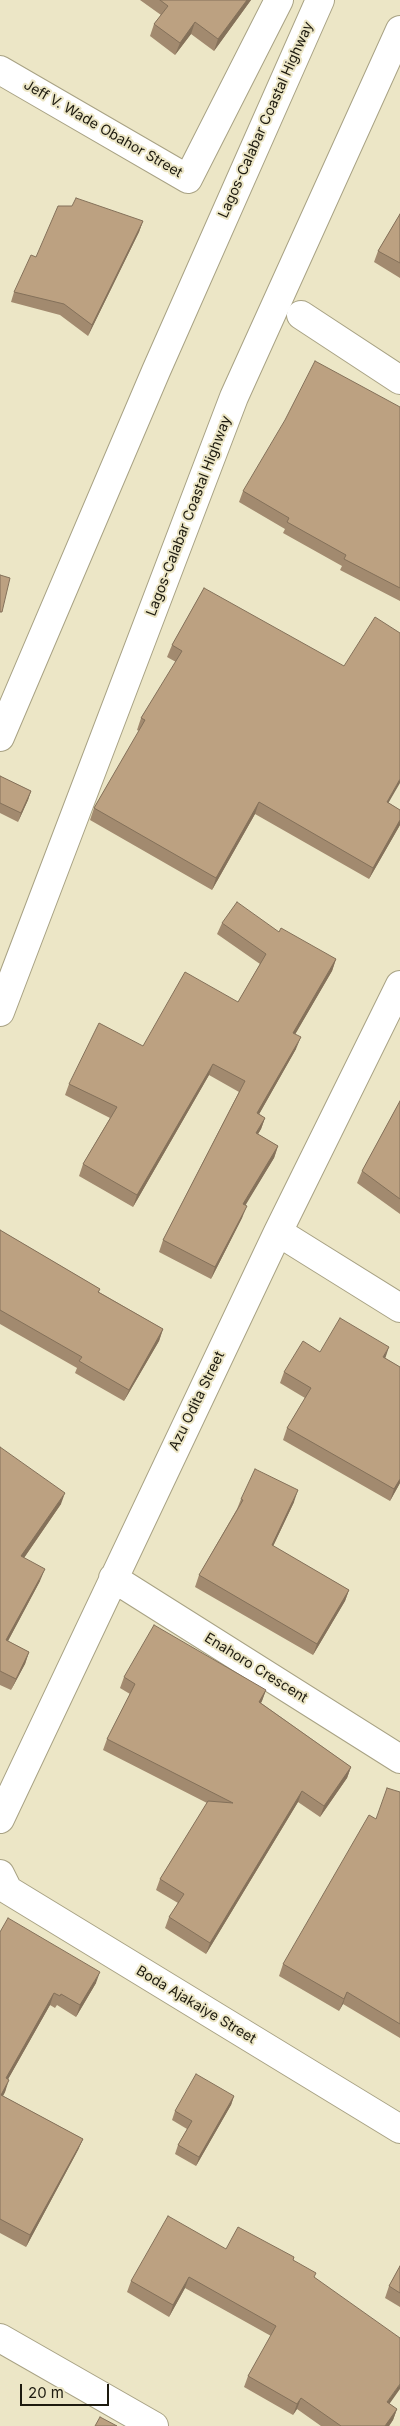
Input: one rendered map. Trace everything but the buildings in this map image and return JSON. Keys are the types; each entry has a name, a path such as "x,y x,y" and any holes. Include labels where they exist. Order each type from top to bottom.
{"main road":[{"name":"Jeff V. Wade Obahor Street","path":"0,70 188,179 280,0"},
{"name":"Lagos-Calabar Coastal Highway","path":"0,737 156,371 320,0"},
{"name":"Lagos-Calabar Coastal Highway","path":"0,1012 234,397 400,30"},
{"path":"301,315 400,380"},
{"name":"Azu Odita Street","path":"0,1819 278,1232 400,985"},
{"path":"278,1232 400,1308"},
{"name":"Enahoro Crescent","path":"113,1578 400,1759"},
{"name":"Boda Ajakaiye Street","path":"0,1874 8,1890 400,2129"},
{"path":"0,2338 154,2426"}]}
